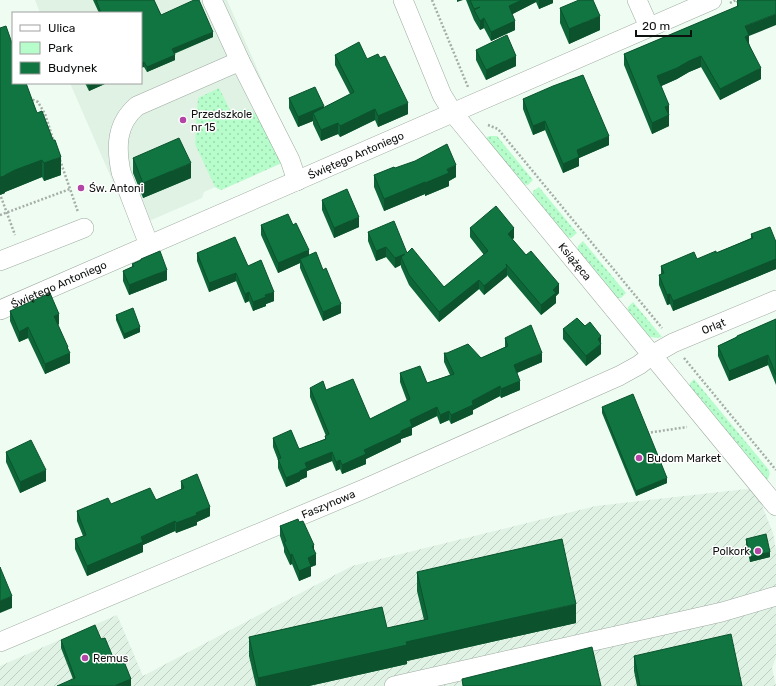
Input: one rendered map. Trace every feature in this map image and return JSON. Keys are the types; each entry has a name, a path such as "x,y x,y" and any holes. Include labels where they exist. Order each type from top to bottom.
{"street":[{"path":"212,0 240,61 290,160 296,181"},
{"name":"Książęca","path":"403,0 442,95 459,110 652,355 776,506"},
{"path":"637,0 649,27"},
{"name":"Świętego Antoniego","path":"0,310 712,0"},
{"path":"149,245 121,172 118,147 123,123 137,106 240,61"},
{"path":"0,261 84,228"},
{"name":"Orląt","path":"652,355 672,343 776,300"},
{"name":"Faszynowa","path":"0,642 357,492 619,376 639,365 652,355"},
{"path":"394,686 722,612 776,596"}],"path":[{"path":"432,0 468,87"},
{"path":"26,98 32,98 38,102 44,114 55,146"},
{"path":"493,126 498,129 776,470"},
{"path":"47,141 53,138"},
{"path":"60,160 84,228"},
{"path":"0,215 70,189"},
{"path":"646,433 689,426"}],"shaded area":[{"name":"Przedszkole nr 15","path":"35,0 227,0 296,157 221,190 215,187 204,192 202,198 133,228 70,84 142,84 142,12 40,12"},
{"name":"Polkork","path":"755,488 773,533 776,550 776,657 772,668 776,686 0,686 0,666 117,615 143,676 352,566 596,506"}],"green space":[{"path":"219,88 232,114 239,110 246,109 253,111 256,114 267,135 286,161 221,190 215,187 195,144 198,98"},
{"path":"489,136 497,136 533,180 528,185 522,184 485,139"},
{"path":"539,187 577,233 571,238 565,237 533,197 533,191"},
{"path":"583,241 626,293 621,298 615,298 577,252 578,246"},
{"path":"633,302 662,337 654,338 647,336 627,312 628,307"},
{"path":"694,379 769,470 769,476 766,482 689,388 690,383"}],"building":[{"path":"96,0 154,0 161,15 194,0 199,0 213,32 172,49 175,55 147,67 144,62 142,63 142,12 101,12"},
{"path":"470,0 522,0 509,6 515,21 491,32 484,18 480,21 474,10 480,7 474,9"},
{"path":"579,0 593,0 600,16 569,29 560,8"},
{"path":"738,0 776,0 776,14 745,26 749,35 745,37 761,68 720,89 701,56 657,76 669,105 665,107 669,115 652,123 624,54 738,6"},
{"path":"6,26 12,43 12,84 26,84 37,113 42,111 61,157 44,163 42,160 0,177 0,28"},
{"path":"507,35 516,56 486,70 476,50"},
{"path":"359,42 367,59 378,54 380,58 385,56 408,103 378,116 375,109 340,126 338,123 321,130 313,113 354,92 335,55"},
{"path":"583,75 609,136 577,150 579,157 563,164 545,121 533,126 523,99"},
{"path":"315,87 324,106 298,117 289,98"},
{"path":"179,138 191,163 143,183 133,158"},
{"path":"447,144 456,165 447,169 449,173 384,199 374,175 415,161"},
{"path":"347,189 359,217 334,228 322,200"},
{"path":"496,206 514,228 508,234 526,255 531,251 559,284 553,290 556,293 541,305 506,264 507,267 484,286 479,280 439,312 409,275 401,257 405,254 395,258 386,247 376,251 368,232 394,221 407,253 412,248 444,287 488,251 470,228"},
{"path":"288,214 293,225 296,223 309,250 278,263 261,225"},
{"path":"770,227 776,242 776,259 673,301 670,294 667,295 659,275 664,273 661,266 694,252 697,259 716,251 716,253 753,238 751,234"},
{"path":"235,237 248,266 261,260 274,292 265,295 266,297 253,302 249,292 245,294 236,273 209,283 197,253"},
{"path":"160,251 167,270 129,285 123,271 134,266 132,264 141,259"},
{"path":"316,252 323,270 326,268 341,304 323,312 300,259"},
{"path":"50,293 59,314 54,316 70,353 45,364 28,327 19,332 10,311"},
{"path":"133,308 140,327 124,334 116,315"},
{"path":"577,318 585,326 590,322 601,336 598,339 601,344 586,356 563,329"},
{"path":"776,319 776,375 768,355 729,371 718,346"},
{"path":"531,325 542,353 514,365 520,381 501,389 500,386 472,401 473,405 451,415 449,411 440,415 437,407 410,420 412,426 401,431 401,433 364,450 366,454 342,465 340,460 336,462 332,452 305,463 307,468 286,478 278,459 281,458 273,438 291,430 299,449 326,439 325,436 329,434 310,388 323,381 326,390 353,379 370,419 410,399 400,373 420,366 427,383 454,374 444,353 468,344 481,358 508,346 505,338"},
{"name":"Budom Market","path":"633,394 667,478 636,491 602,407"},
{"path":"31,440 46,470 20,482 6,452"},
{"path":"197,474 210,507 196,513 197,515 176,523 175,521 141,537 143,542 87,566 75,539 86,535 77,511 108,498 111,504 150,488 156,500 184,488 181,481"},
{"path":"298,519 299,522 303,521 314,545 312,546 316,554 308,558 311,566 299,571 292,554 290,555 284,542 286,541 280,526"},
{"name":"Polkork","path":"766,534 770,552 750,557 746,539"},
{"path":"562,539 576,604 406,642 407,645 258,678 249,637 382,607 387,628 428,619 417,572"},
{"path":"0,567 12,596 0,601"},
{"path":"95,625 101,639 105,638 115,662 123,659 131,679 114,686 57,686 75,678 61,640"},
{"path":"731,634 742,686 640,686 634,656"},
{"path":"592,647 601,686 463,686 462,679"}],"place":[{"name":"Przedszkole nr 15","path":"183,120"},
{"name":"Św. Antoni","path":"81,188"},
{"name":"Budom Market","path":"639,458"},
{"name":"Polkork","path":"758,551"},
{"name":"Remus","path":"85,658"}]}
